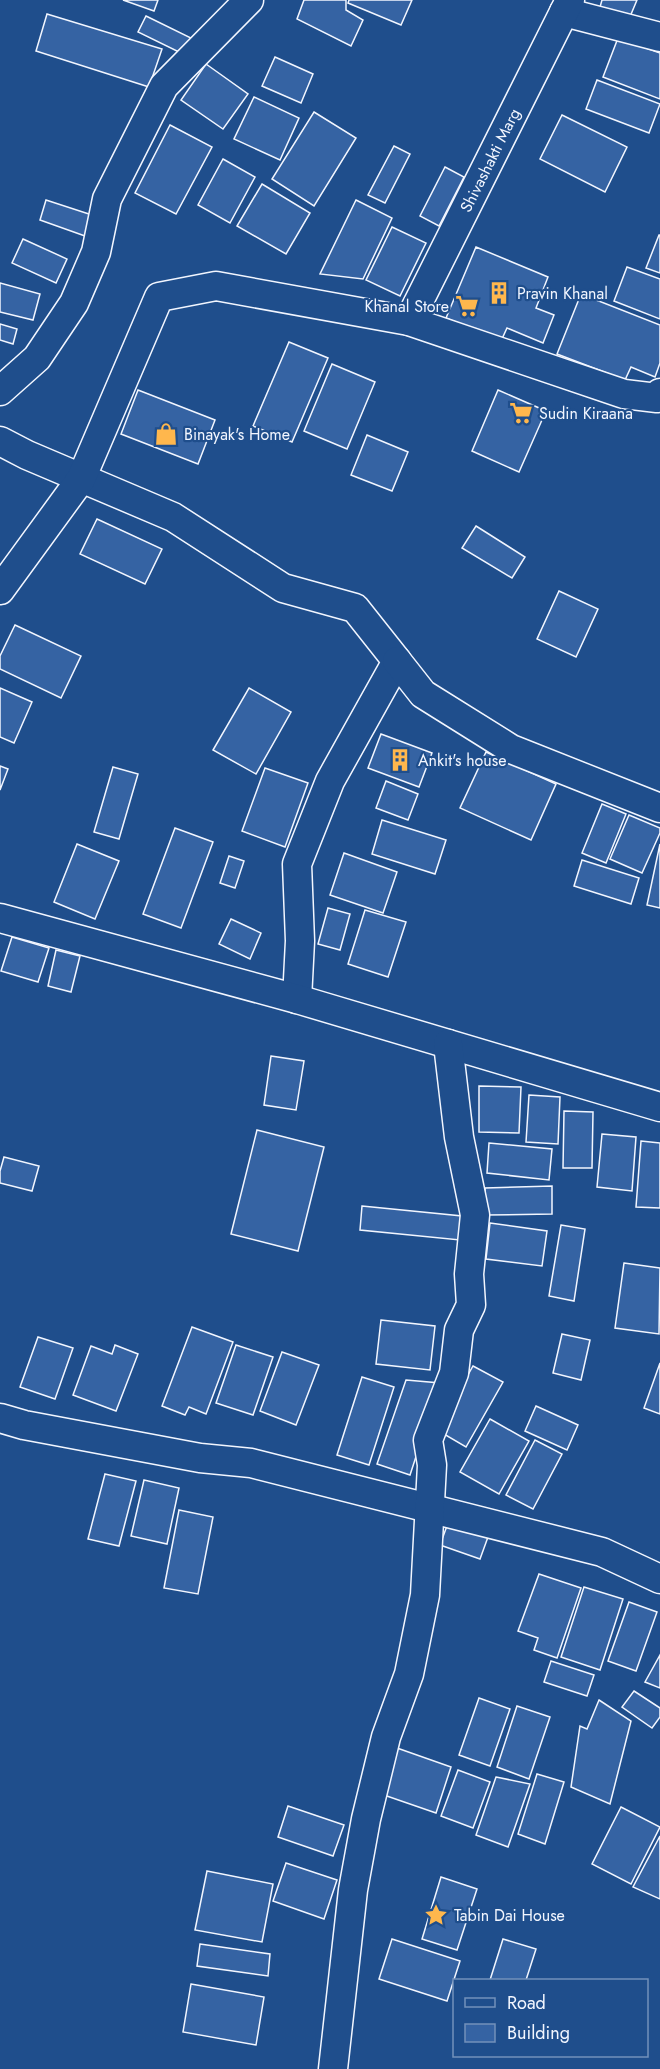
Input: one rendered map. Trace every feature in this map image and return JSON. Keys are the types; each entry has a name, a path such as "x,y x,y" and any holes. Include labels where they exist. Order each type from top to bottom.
{"street":[{"path":"0,391 37,358 74,303 96,252 107,199 164,86 249,0"},
{"path":"567,6 660,37"},
{"name":"Shivashakti Marg","path":"409,321 567,6"},
{"path":"0,591 81,479 159,297 216,286 409,321 624,394 659,397"},
{"path":"0,441 81,479 173,517 284,588 355,608 423,694 511,748 660,808"},
{"path":"297,999 300,941 297,864 330,781 397,661"},
{"path":"0,918 297,999 660,1107"},
{"path":"333,2069 353,1890 366,1819 386,1737 409,1674 425,1594 432,1466 428,1440 454,1373 459,1330 471,1305 469,1274 475,1215 459,1137 448,1044"},
{"path":"0,1418 24,1425 189,1456 251,1463 602,1552 660,1579"}],"building":[{"path":"123,0 158,0 154,11"},
{"path":"304,0 346,0 346,10 363,20 351,46 297,19"},
{"path":"349,0 412,0 401,25 348,3"},
{"path":"602,0 637,0 629,19 600,7"},
{"path":"47,14 162,49 149,87 36,51"},
{"path":"146,16 191,38 183,54 138,32"},
{"path":"618,38 660,53 660,99 603,77"},
{"path":"275,57 313,74 301,103 262,86"},
{"path":"206,64 248,94 223,129 181,100"},
{"path":"597,80 660,104 649,133 586,109"},
{"path":"254,97 299,118 280,160 234,139"},
{"path":"314,112 356,138 314,206 272,179"},
{"path":"562,115 627,147 605,192 540,159"},
{"path":"170,125 212,147 176,214 135,193"},
{"path":"394,146 410,154 385,203 368,195"},
{"path":"223,159 255,177 230,223 198,205"},
{"path":"445,167 464,177 439,226 420,216"},
{"path":"262,184 310,213 286,254 237,226"},
{"path":"46,200 92,215 85,236 40,220"},
{"path":"356,200 392,218 363,279 320,274"},
{"path":"392,227 426,243 400,296 366,280"},
{"path":"660,235 660,273 646,268"},
{"path":"23,239 67,259 56,283 12,263"},
{"name":"Pravin Khanal","path":"476,247 548,277 536,308 554,315 543,343 507,328 501,341 446,318"},
{"path":"627,267 660,279 660,319 614,301"},
{"path":"0,283 40,294 33,320 0,312"},
{"path":"581,294 660,325 660,363 655,377 631,367 625,380 557,354"},
{"path":"0,324 17,329 13,344 0,340"},
{"path":"289,342 328,358 292,442 253,426"},
{"path":"332,364 375,382 347,449 304,431"},
{"path":"138,390 215,420 198,464 121,434"},
{"path":"498,390 546,411 519,472 472,451"},
{"path":"367,435 408,452 392,491 351,475"},
{"path":"97,519 162,549 145,584 80,554"},
{"path":"476,526 525,557 512,578 462,548"},
{"path":"559,591 598,609 576,657 537,639"},
{"path":"15,625 81,656 61,698 0,669 0,656"},
{"path":"0,688 32,702 14,743 0,737"},
{"path":"249,688 291,712 256,774 213,750"},
{"name":"Ankit's house","path":"381,734 432,753 419,787 368,768"},
{"path":"486,752 556,784 531,840 460,808"},
{"path":"0,766 8,769 0,790"},
{"path":"113,767 138,774 119,839 94,832"},
{"path":"265,768 308,783 285,847 242,831"},
{"path":"386,781 418,794 408,820 376,808"},
{"path":"602,804 626,814 606,863 582,853"},
{"path":"629,815 660,828 660,833 642,873 610,859"},
{"path":"382,820 446,840 435,874 372,854"},
{"path":"175,828 213,842 181,928 143,914"},
{"path":"77,844 119,861 95,919 54,902"},
{"path":"660,844 660,908 647,905"},
{"path":"344,853 397,872 383,913 330,895"},
{"path":"229,856 244,861 235,888 220,883"},
{"path":"582,860 639,878 631,904 574,886"},
{"path":"328,908 350,914 340,950 318,944"},
{"path":"365,910 406,922 388,977 348,964"},
{"path":"231,919 261,933 250,959 219,944"},
{"path":"12,937 49,948 38,982 1,971"},
{"path":"56,950 80,956 71,992 48,986"},
{"path":"271,1056 304,1061 296,1110 264,1105"},
{"path":"479,1086 521,1087 519,1133 479,1132"},
{"path":"529,1095 560,1097 558,1144 526,1142"},
{"path":"564,1111 593,1112 592,1168 563,1168"},
{"path":"257,1130 324,1147 298,1251 231,1234"},
{"path":"602,1134 636,1137 632,1191 597,1187"},
{"path":"641,1141 660,1143 660,1208 636,1207"},
{"path":"489,1143 552,1149 549,1180 487,1173"},
{"path":"4,1157 39,1166 32,1191 0,1183 0,1171"},
{"path":"552,1186 552,1214 486,1215 485,1188"},
{"path":"362,1206 462,1216 460,1240 360,1230"},
{"path":"490,1223 547,1231 542,1266 486,1259"},
{"path":"561,1225 585,1229 574,1301 549,1296"},
{"path":"624,1263 660,1268 659,1334 615,1328"},
{"path":"381,1320 435,1326 430,1370 376,1364"},
{"path":"192,1327 233,1342 206,1414 189,1407 185,1415 162,1406"},
{"path":"562,1334 590,1340 581,1380 553,1373"},
{"path":"38,1337 73,1348 55,1399 20,1387"},
{"path":"115,1345 138,1354 116,1411 73,1395 91,1346 112,1354"},
{"path":"236,1345 273,1357 253,1415 216,1403"},
{"path":"282,1352 319,1365 296,1425 260,1411"},
{"path":"660,1363 660,1414 644,1408"},
{"path":"473,1366 503,1382 466,1447 437,1430"},
{"path":"362,1377 394,1387 369,1465 337,1455"},
{"path":"406,1380 440,1383 410,1475 377,1464"},
{"path":"536,1406 578,1425 567,1450 525,1431"},
{"path":"490,1419 529,1441 499,1494 460,1472"},
{"path":"535,1440 562,1454 533,1509 506,1495"},
{"path":"105,1474 136,1481 119,1546 88,1539"},
{"path":"144,1480 179,1488 167,1544 131,1536"},
{"path":"179,1510 213,1517 198,1594 164,1588"},
{"path":"448,1523 488,1537 480,1559 440,1545"},
{"path":"539,1574 581,1588 557,1658 534,1650 538,1638 518,1631"},
{"path":"584,1587 623,1599 600,1670 561,1657"},
{"path":"629,1602 657,1612 636,1671 608,1661"},
{"path":"660,1655 660,1688 645,1682"},
{"path":"551,1661 594,1675 587,1696 544,1682"},
{"path":"634,1691 660,1708 660,1717 652,1728 622,1707"},
{"path":"479,1698 510,1709 490,1766 459,1755"},
{"path":"599,1700 631,1721 610,1804 571,1787 580,1726 587,1729"},
{"path":"517,1706 550,1717 529,1779 497,1767"},
{"path":"397,1748 451,1767 436,1813 381,1794"},
{"path":"458,1770 490,1782 473,1828 441,1816"},
{"path":"537,1774 564,1782 545,1844 518,1834"},
{"path":"496,1777 530,1784 508,1847 476,1835"},
{"path":"288,1806 344,1825 333,1856 278,1837"},
{"path":"621,1807 660,1827 631,1884 592,1864"},
{"path":"660,1836 660,1899 633,1887"},
{"path":"286,1863 337,1880 324,1919 273,1901"},
{"path":"207,1871 273,1884 262,1942 195,1930"},
{"path":"441,1877 477,1889 457,1950 422,1939"},
{"path":"392,1939 460,1961 447,2001 379,1979"},
{"path":"503,1939 536,1949 526,1979 490,1979"},
{"path":"200,1944 270,1954 268,1976 197,1966"},
{"path":"191,1984 264,1997 256,2045 183,2032"}],"place":[{"name":"Pravin Khanal","path":"499,293"},
{"name":"Khanal Store","path":"467,306"},
{"name":"Sudin Kiraana","path":"521,413"},
{"name":"Binayak's Home","path":"166,434"},
{"name":"Ankit's house","path":"400,760"},
{"name":"Tabin Dai House","path":"436,1915"}]}
